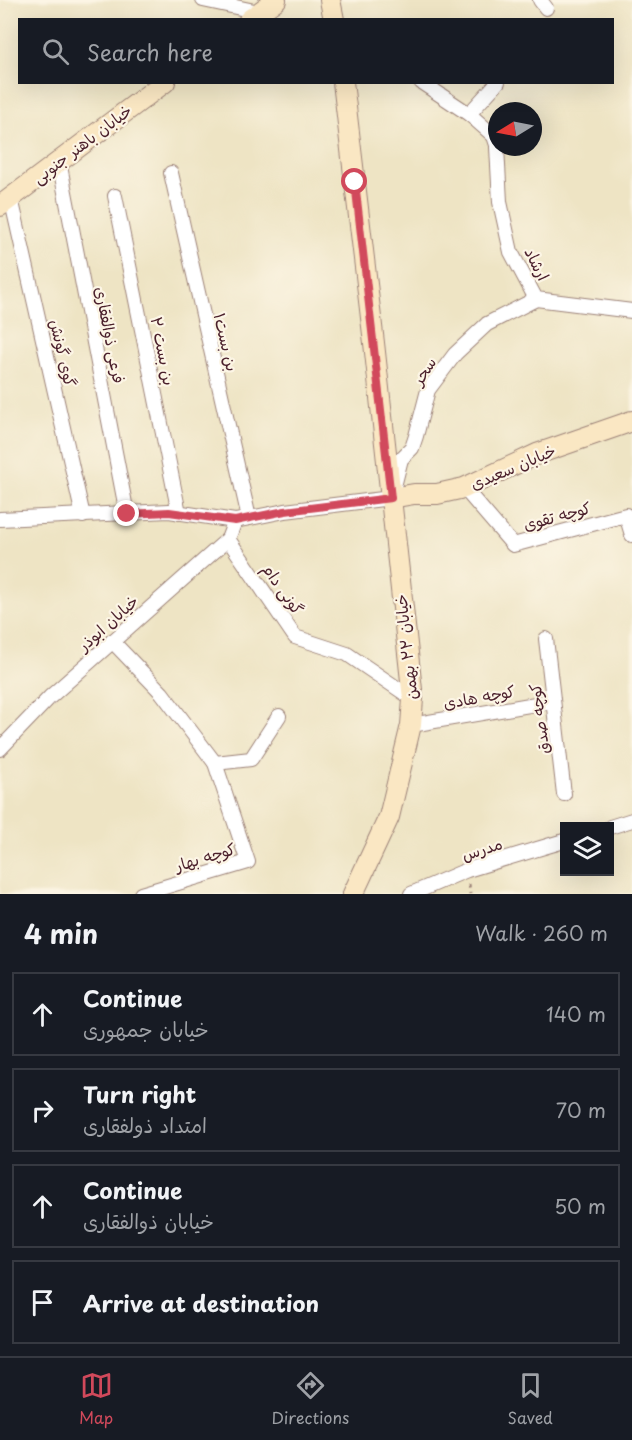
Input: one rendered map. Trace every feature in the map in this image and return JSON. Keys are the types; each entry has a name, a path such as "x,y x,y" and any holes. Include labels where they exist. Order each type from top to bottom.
{"street":[{"path":"203,0 254,16 276,0"},
{"path":"330,0 334,18"},
{"name":"خیابان باهنر جنوبی","path":"5,202 162,84"},
{"name":"خیابان ۲۲ بهمن","path":"343,84 413,699 411,725 389,817 353,894"},
{"name":"ارشاد","path":"424,84 469,114 488,131"},
{"path":"469,114 496,84"},
{"name":"ارشاد","path":"499,156 500,202 512,252 536,299 632,311"},
{"name":"فرعی ذوالفقاری","path":"59,161 127,514"},
{"name":"بن بست۱","path":"171,173 249,518"},
{"name":"بن بست ۲","path":"115,196 178,513"},
{"name":"گوی گونش","path":"5,202 83,516"},
{"name":"سحر","path":"391,498 401,459 412,448 428,390 455,354 487,324 536,299"},
{"name":"خیابان سعیدی","path":"391,498 414,494 437,494 464,488 537,454 632,421"},
{"name":"کوچه تقوی","path":"464,488 513,545 626,514 632,535"},
{"path":"0,519 178,513 235,521 285,511 391,498"},
{"name":"خیابان ابوذر","path":"0,749 50,697 228,539 235,521"},
{"name":"گونی دام","path":"228,539 296,637 347,654 413,699"},
{"name":"کوچه صدق","path":"546,639 564,794"},
{"name":"کوچه بهار","path":"112,641 162,693 215,763 248,862 141,894"},
{"name":"کوچه هادی","path":"411,725 553,701"},
{"path":"215,763 251,759 279,716"},
{"path":"614,825 632,820"},
{"name":"مدرس","path":"411,894 467,870 560,842"}],"route":[{"path":"127,514 169,512 235,521 285,511 391,498 355,182"}]}
